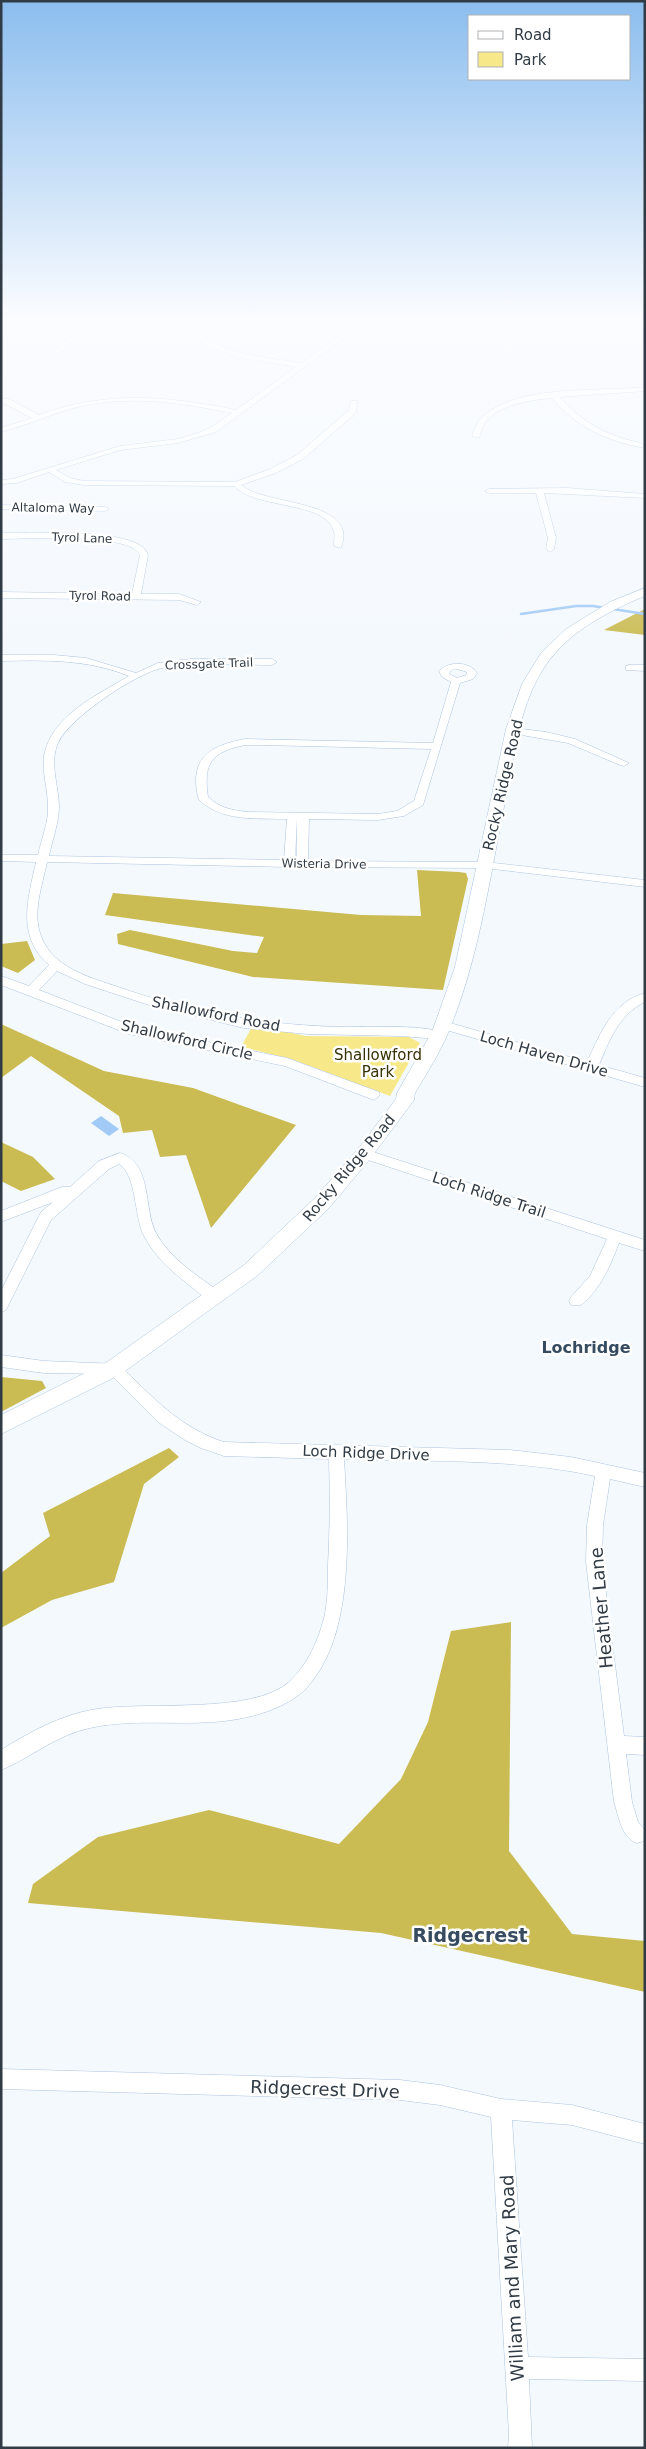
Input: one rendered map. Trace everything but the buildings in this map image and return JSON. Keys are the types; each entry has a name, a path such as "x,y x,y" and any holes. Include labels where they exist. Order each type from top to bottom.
{"main road":[{"name":"Rocky Ridge Road","path":"1,1425 114,1368 216,1297 282,1243 322,1203 364,1154 404,1100 440,1030 460,972 514,731 524,695 536,670 549,652 582,624 629,598 645,592"}],"street":[{"path":"1,482 14,481 122,448 170,444 197,438 213,430"},
{"path":"51,470 68,480 84,483 236,484 273,471 300,456 330,430"},
{"path":"476,436 478,430"},
{"path":"592,430 610,438 645,446"},
{"path":"236,484 254,497 300,504 324,515 338,529 341,537 338,546"},
{"path":"539,490 552,538 550,549"},
{"path":"489,491 566,490 645,496"},
{"name":"Altaloma Way","path":"1,507 104,509"},
{"name":"Tyrol Lane","path":"1,536 106,538 132,542 140,547 144,556 136,596"},
{"name":"Tyrol Road","path":"1,595 180,597 197,602"},
{"path":"1,658 90,660 116,666 136,676"},
{"name":"Crossgate Trail","path":"43,859 54,809 49,765 50,751 65,724 78,712 151,668 168,664 272,662"},
{"path":"629,668 645,668"},
{"path":"437,746 245,742 221,748 208,756 202,770 203,798 214,808 234,814 378,817 408,811 419,803 421,798 437,746 456,681"},
{"path":"514,731 546,735 571,741 624,763"},
{"path":"289,864 292,816"},
{"path":"302,864 304,816"},
{"name":"Wisteria Drive","path":"1,858 289,864 484,865 645,884"},
{"name":"Shallowford Road","path":"43,859 31,917 38,942 56,965 88,980 153,1004 187,1012 287,1028 414,1032 440,1030"},
{"path":"31,991 56,965"},
{"name":"Shallowford Circle","path":"1,980 133,1031 286,1062 374,1095"},
{"path":"591,1068 612,1022 620,1013 645,998"},
{"name":"Loch Haven Drive","path":"440,1030 591,1068 645,1084"},
{"name":"Loch Ridge Trail","path":"364,1154 645,1246"},
{"path":"1,1306 46,1216 104,1165 120,1158 128,1161 134,1169 144,1221 151,1241 167,1259 216,1297"},
{"path":"1,1217 80,1186"},
{"path":"576,1301 588,1293 594,1284 615,1236"},
{"path":"1,1361 44,1367 114,1368"},
{"name":"Loch Ridge Drive","path":"114,1368 163,1418 200,1442 224,1449 510,1457 543,1460 645,1480"},
{"path":"1,1761 29,1742 89,1719 128,1714 244,1710 269,1704 296,1688 314,1667 321,1654 327,1638 335,1602 338,1502 336,1451"},
{"name":"Heather Lane","path":"604,1471 595,1525 594,1562 626,1815 631,1827 637,1834"},
{"path":"616,1745 645,1746"},
{"name":"Ridgecrest Drive","path":"1,2079 400,2090 440,2095 501,2109 572,2115 645,2134"},
{"name":"William and Mary Road","path":"501,2109 521,2434 520,2448"},
{"path":"517,2368 627,2368 645,2370"}],"green space":[{"name":"Shallowford Park","path":"253,1025 306,1036 409,1037 420,1043 390,1096 291,1059 241,1047"}],"shaded area":[{"path":"645,609 645,635 604,630"},
{"path":"417,870 466,873 468,879 443,990 253,977 118,944 117,934 130,930 233,951 257,953 264,937 105,915 113,893 361,915 421,916"},
{"path":"27,941 35,960 18,973 1,966 1,944"},
{"path":"1,1024 104,1071 193,1088 296,1125 211,1228 186,1155 160,1157 152,1130 123,1133 119,1116 31,1056 1,1078"},
{"path":"1,1142 33,1157 55,1179 21,1191 1,1181"},
{"path":"1,1377 42,1381 46,1388 1,1412"},
{"path":"169,1448 179,1457 144,1484 114,1582 52,1600 1,1628 1,1573 50,1536 43,1513"},
{"path":"511,1622 509,1851 572,1934 645,1941 645,1992 381,1933 28,1903 33,1884 98,1837 209,1810 339,1844 401,1779 428,1722 451,1631"}],"water":[{"path":"101,1116 119,1129 109,1136 91,1123"}],"waterway":[{"path":"521,614 576,606 593,606 645,614"}],"district":[{"name":"Lochridge","path":"586,1347"},
{"name":"Ridgecrest","path":"470,1935"}]}
